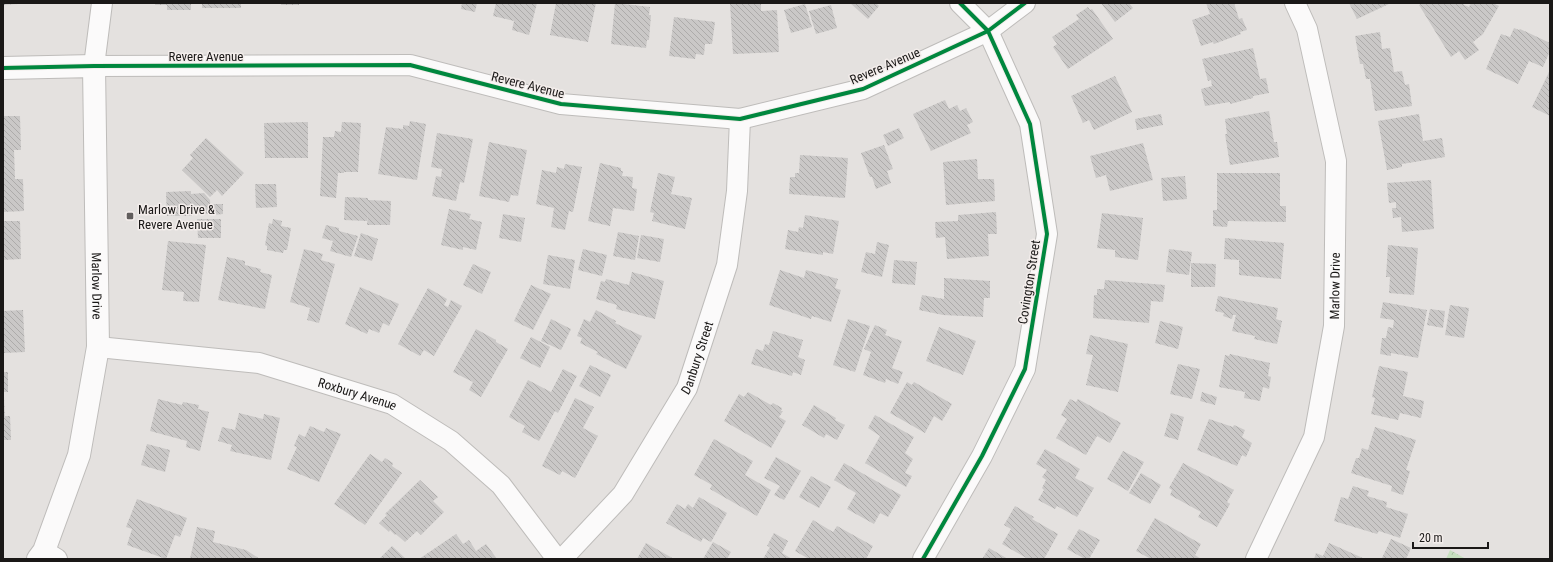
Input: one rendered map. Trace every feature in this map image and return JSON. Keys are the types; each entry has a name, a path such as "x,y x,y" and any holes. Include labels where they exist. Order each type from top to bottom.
{"street":[{"name":"Marlow Drive","path":"46,556 79,455 98,347 94,66 102,3"},
{"name":"Covington Street","path":"923,559 982,456 1025,369 1047,234 1030,124 988,31 960,3"},
{"name":"Revere Avenue","path":"3,68 94,66 410,65 561,104 740,119 863,89 988,31 1025,3"},
{"name":"Marlow Drive","path":"1256,559 1314,437 1334,326 1336,161 1307,29 1295,3"},
{"name":"Danbury Street","path":"562,559 623,494 687,388 727,264 737,192 740,119"},
{"name":"Roxbury Avenue","path":"98,347 259,362 392,404 451,441 501,485 558,559"}],"green space":[{"path":"1450,550 1466,559 1446,559"}],"building":[{"path":"3,3 18,3 18,4 3,5"},
{"path":"155,3 191,3 191,10 167,10 167,5 155,5"},
{"path":"202,3 241,3 241,8 202,8"},
{"path":"281,3 299,3 299,5 281,5"},
{"path":"462,3 477,3 475,12 461,9"},
{"path":"496,3 537,3 529,35 512,30 514,21 493,16"},
{"path":"556,3 596,3 588,42 550,35"},
{"path":"615,3 650,7 649,15 651,15 649,40 647,40 646,48 611,44"},
{"path":"730,3 761,3 761,11 777,10 779,52 733,54"},
{"path":"850,3 876,3 879,6 868,19"},
{"path":"1101,3 1129,3 1133,8 1115,22"},
{"path":"1206,3 1234,3 1239,19 1242,18 1247,30 1240,32 1241,34 1214,44 1213,42 1201,46 1192,20 1210,14"},
{"path":"1349,3 1391,3 1357,19"},
{"path":"1422,3 1463,3 1469,7 1471,3 1493,3 1499,6 1483,34 1473,42 1479,50 1465,60 1459,51 1451,57 1419,5"},
{"path":"805,4 812,27 791,33 784,10"},
{"path":"831,5 837,28 816,34 809,11"},
{"path":"1088,7 1090,10 1092,9 1113,39 1068,69 1053,47 1057,44 1052,37 1079,19 1076,15"},
{"path":"674,17 715,22 712,44 705,44 704,55 696,54 695,59 669,56"},
{"path":"1514,28 1520,29 1550,43 1550,51 1543,67 1529,61 1518,84 1486,69 1501,34 1510,37"},
{"path":"1380,32 1382,49 1390,48 1394,72 1402,71 1405,85 1409,84 1412,106 1375,111 1370,79 1366,79 1363,64 1360,64 1355,36"},
{"path":"1253,48 1260,79 1266,78 1269,93 1253,96 1253,98 1230,104 1230,102 1205,106 1201,89 1212,86 1211,80 1208,81 1202,59"},
{"path":"1550,70 1550,116 1532,107"},
{"path":"1115,76 1132,112 1094,130 1089,120 1083,123 1071,96"},
{"path":"945,100 949,109 957,105 960,111 966,108 973,122 967,125 971,133 931,151 913,114"},
{"path":"1269,111 1274,142 1277,142 1279,157 1230,165 1225,134 1227,134 1225,119"},
{"path":"1161,114 1163,125 1137,130 1135,119"},
{"path":"1419,114 1423,141 1442,138 1445,157 1402,164 1402,167 1387,170 1378,121"},
{"path":"3,116 20,116 21,150 14,150 15,179 23,179 24,211 3,212"},
{"path":"410,121 426,124 417,180 378,174 386,127 403,129 403,125 409,126"},
{"path":"308,122 308,158 265,158 264,123"},
{"path":"342,122 361,123 358,172 338,173 336,198 320,196 323,137 334,137 335,131 341,132"},
{"path":"899,128 904,138 888,146 883,135"},
{"path":"437,133 473,139 464,183 460,182 456,201 432,196 436,176 441,177 442,169 431,167"},
{"path":"206,138 244,173 222,196 217,190 210,197 182,170 193,158 190,155"},
{"path":"489,142 527,150 518,196 511,195 509,202 479,196"},
{"path":"1143,143 1153,180 1110,191 1106,175 1096,178 1090,156"},
{"path":"884,145 893,169 887,171 891,183 876,189 861,153"},
{"path":"800,155 848,158 845,198 789,194 790,177 795,177 795,173 799,173"},
{"path":"977,159 978,179 994,179 995,201 946,205 943,162"},
{"path":"600,163 621,168 621,171 623,171 622,176 633,177 632,188 637,189 634,211 613,208 610,226 588,221"},
{"path":"565,164 582,167 573,212 569,211 565,230 551,227 554,208 536,204 542,170 556,173 557,167 564,169"},
{"path":"658,173 675,177 671,194 692,198 685,229 652,221 654,213 650,212"},
{"path":"1217,173 1280,173 1280,206 1286,206 1286,222 1228,221 1227,227 1213,226 1213,210 1217,210"},
{"path":"1185,176 1187,199 1163,201 1161,178"},
{"path":"1431,180 1434,229 1402,232 1401,217 1393,218 1392,208 1396,208 1396,202 1389,203 1387,183"},
{"path":"255,184 276,184 277,207 256,208"},
{"path":"191,191 191,194 204,193 210,200 211,214 167,216 166,192"},
{"path":"345,197 391,201 390,225 367,225 368,213 367,221 344,220"},
{"path":"212,204 223,204 223,214 212,215"},
{"path":"449,209 471,214 469,219 482,222 476,250 463,247 463,250 441,245"},
{"path":"996,212 997,234 988,234 989,256 947,259 945,237 936,238 935,222 958,221 958,215"},
{"path":"1102,213 1143,218 1138,260 1115,257 1115,250 1097,248"},
{"path":"503,214 525,218 521,242 499,238"},
{"path":"805,215 839,221 833,254 823,252 823,255 785,249 788,230 798,232 799,227 803,228"},
{"path":"197,219 221,219 221,238 198,238"},
{"path":"273,219 282,221 281,226 291,228 287,250 284,250 283,253 267,250 267,246 265,245 269,223 272,224"},
{"path":"3,221 20,221 21,259 3,260"},
{"path":"326,225 339,228 339,231 358,236 351,257 330,251 333,241 322,238"},
{"path":"618,232 639,236 635,260 613,256"},
{"path":"361,233 378,239 372,261 354,256"},
{"path":"641,235 664,239 660,262 637,258"},
{"path":"1225,238 1284,243 1281,279 1239,275 1239,260 1224,259"},
{"path":"168,241 206,245 199,302 183,301 184,292 162,290"},
{"path":"877,242 889,245 882,277 861,272 866,252 875,254"},
{"path":"1388,245 1418,248 1414,295 1389,293 1390,277 1386,277"},
{"path":"304,249 323,254 321,260 335,264 319,323 307,320 310,308 290,302"},
{"path":"583,249 607,255 602,276 578,270"},
{"path":"1169,249 1192,252 1189,275 1166,272"},
{"path":"548,255 575,260 570,289 543,284"},
{"path":"227,257 245,261 245,265 261,269 260,272 272,275 265,309 218,300"},
{"path":"894,260 917,262 915,285 892,283"},
{"path":"1191,263 1216,264 1215,287 1191,287"},
{"path":"473,264 491,272 482,294 463,285"},
{"path":"780,270 804,278 806,270 838,279 835,288 841,290 831,322 812,316 811,319 769,305"},
{"path":"632,272 664,281 655,319 616,309 617,305 596,299 601,281 605,282 606,279 629,285"},
{"path":"944,278 990,281 990,298 984,298 983,317 943,315 919,310 922,295 944,299"},
{"path":"1105,280 1165,285 1163,302 1151,301 1149,323 1093,318 1094,295 1097,295 1097,289 1104,289"},
{"path":"531,285 551,294 533,330 514,321"},
{"path":"360,287 399,304 389,326 383,323 379,333 369,329 367,334 345,324"},
{"path":"428,288 447,299 444,305 448,307 451,300 462,306 434,356 424,350 420,356 398,344"},
{"path":"1218,296 1278,308 1276,319 1282,321 1277,344 1254,339 1255,336 1232,331 1236,315 1233,315 1232,319 1223,316 1224,313 1215,311"},
{"path":"1383,302 1427,310 1418,358 1391,353 1391,356 1380,354 1382,338 1386,338 1388,327 1393,328 1394,320 1380,318"},
{"path":"1450,305 1469,308 1464,338 1445,335"},
{"path":"1430,309 1445,311 1443,328 1427,325"},
{"path":"23,310 25,352 3,353 3,311"},
{"path":"596,310 616,321 615,323 642,336 626,369 596,354 598,352 580,343 582,338 577,336 584,319 590,322"},
{"path":"551,319 571,329 561,350 541,341"},
{"path":"848,319 870,326 855,372 833,365"},
{"path":"1160,321 1183,327 1178,349 1155,343"},
{"path":"875,325 887,330 885,335 902,341 892,368 903,372 898,384 886,379 885,383 863,375 871,352 864,349"},
{"path":"939,327 976,341 963,375 926,361"},
{"path":"476,329 496,340 496,342 508,349 481,397 469,390 473,382 453,372"},
{"path":"773,331 803,340 798,357 805,360 801,375 793,372 792,376 751,364 756,349 763,351 765,344 769,345"},
{"path":"1090,335 1128,344 1118,392 1086,385 1093,355 1086,354"},
{"path":"531,337 550,347 540,368 520,358"},
{"path":"1230,354 1270,363 1268,376 1271,377 1269,389 1263,387 1260,401 1244,398 1245,392 1219,387 1225,355 1229,356"},
{"path":"1178,364 1200,369 1192,399 1170,394"},
{"path":"590,365 611,375 600,397 579,386"},
{"path":"1379,366 1408,372 1403,396 1424,401 1421,418 1400,413 1398,420 1371,414 1375,398 1372,397"},
{"path":"563,369 577,376 558,413 555,411 539,441 522,432 525,426 509,417 528,380 551,392"},
{"path":"3,372 8,372 8,392 3,392"},
{"path":"907,382 912,385 914,382 952,404 942,421 934,416 925,433 890,413"},
{"path":"748,392 771,405 773,403 782,408 781,411 783,411 779,417 786,421 771,448 724,421 739,394 744,397"},
{"path":"1202,392 1217,397 1215,405 1200,401"},
{"path":"3,397 5,416 10,416 11,440 3,440"},
{"path":"575,398 594,407 583,428 598,436 575,478 562,471 560,475 542,466"},
{"path":"158,399 182,405 183,402 199,405 198,409 209,412 200,451 186,447 187,441 150,431"},
{"path":"1070,399 1076,402 1078,399 1121,423 1110,443 1097,436 1086,455 1056,438 1067,419 1061,415"},
{"path":"814,405 836,418 835,420 845,425 837,440 826,434 824,438 802,425"},
{"path":"239,413 263,419 264,414 280,418 271,460 230,451 232,445 218,441 222,427 235,430"},
{"path":"1171,413 1184,417 1178,440 1164,436"},
{"path":"875,415 914,437 905,453 913,459 905,473 912,476 906,487 865,463 880,436 868,428"},
{"path":"1209,419 1233,427 1234,425 1245,430 1242,437 1252,443 1246,457 1242,455 1237,466 1197,450"},
{"path":"310,426 324,432 326,428 341,434 319,482 287,469 297,447 294,446 299,434 305,437"},
{"path":"1375,427 1416,440 1406,470 1410,471 1403,495 1391,491 1392,486 1351,473 1356,458 1359,458 1362,448 1368,450"},
{"path":"714,439 753,461 745,475 771,490 757,516 710,489 712,485 694,475"},
{"path":"147,444 170,450 165,472 141,465"},
{"path":"1045,449 1080,469 1075,478 1094,488 1077,517 1057,506 1055,509 1038,500 1044,490 1042,488 1046,480 1042,477 1047,470 1036,464"},
{"path":"1123,451 1144,462 1128,491 1107,479"},
{"path":"370,454 382,462 385,458 393,463 392,466 402,473 365,525 334,504"},
{"path":"776,457 801,471 784,500 774,495 780,486 764,478"},
{"path":"844,463 901,495 888,517 880,513 874,524 847,509 856,493 834,480"},
{"path":"1183,463 1234,490 1227,502 1230,504 1217,527 1198,517 1201,512 1170,495 1172,490 1169,488"},
{"path":"1141,473 1161,485 1150,504 1129,493"},
{"path":"811,476 831,487 819,508 799,497"},
{"path":"420,480 438,497 433,501 444,512 421,535 417,531 405,542 390,530 389,532 379,523 387,515 385,514"},
{"path":"1353,486 1369,491 1367,496 1387,502 1386,507 1408,514 1400,538 1379,531 1377,534 1334,521 1341,497 1348,499"},
{"path":"699,497 727,513 711,542 703,538 701,542 666,523 677,504 685,509 688,504 693,508"},
{"path":"137,499 187,518 180,537 175,535 166,559 127,545 132,529 126,527"},
{"path":"1015,506 1034,517 1032,519 1058,534 1044,559 1028,559 1002,544 1011,529 1004,525"},
{"path":"1155,518 1201,544 1195,555 1201,559 1151,559 1136,551"},
{"path":"813,520 833,532 837,526 873,546 866,559 809,559 795,551"},
{"path":"197,527 215,531 213,542 246,550 260,559 190,559"},
{"path":"1079,529 1100,540 1089,559 1085,559 1067,549"},
{"path":"774,533 788,541 782,553 792,559 763,559 770,547 767,546"},
{"path":"456,534 463,544 469,540 476,551 486,544 497,559 419,559"},
{"path":"1391,539 1411,548 1406,559 1382,558"},
{"path":"713,542 731,552 727,559 703,559"},
{"path":"646,543 674,559 637,559"},
{"path":"1329,543 1365,559 1314,559 1316,553 1323,556"},
{"path":"392,546 406,559 379,559"},
{"path":"989,548 1008,559 982,559"}],"cycle path":[{"path":"923,559 982,456 1025,369 1047,234 1030,124 988,31 960,3"},
{"path":"3,68 94,66 410,65 561,104 740,119 863,89 988,31 1025,3"}],"place":[{"name":"Marlow Drive & Revere Avenue","path":"130,216"}]}
